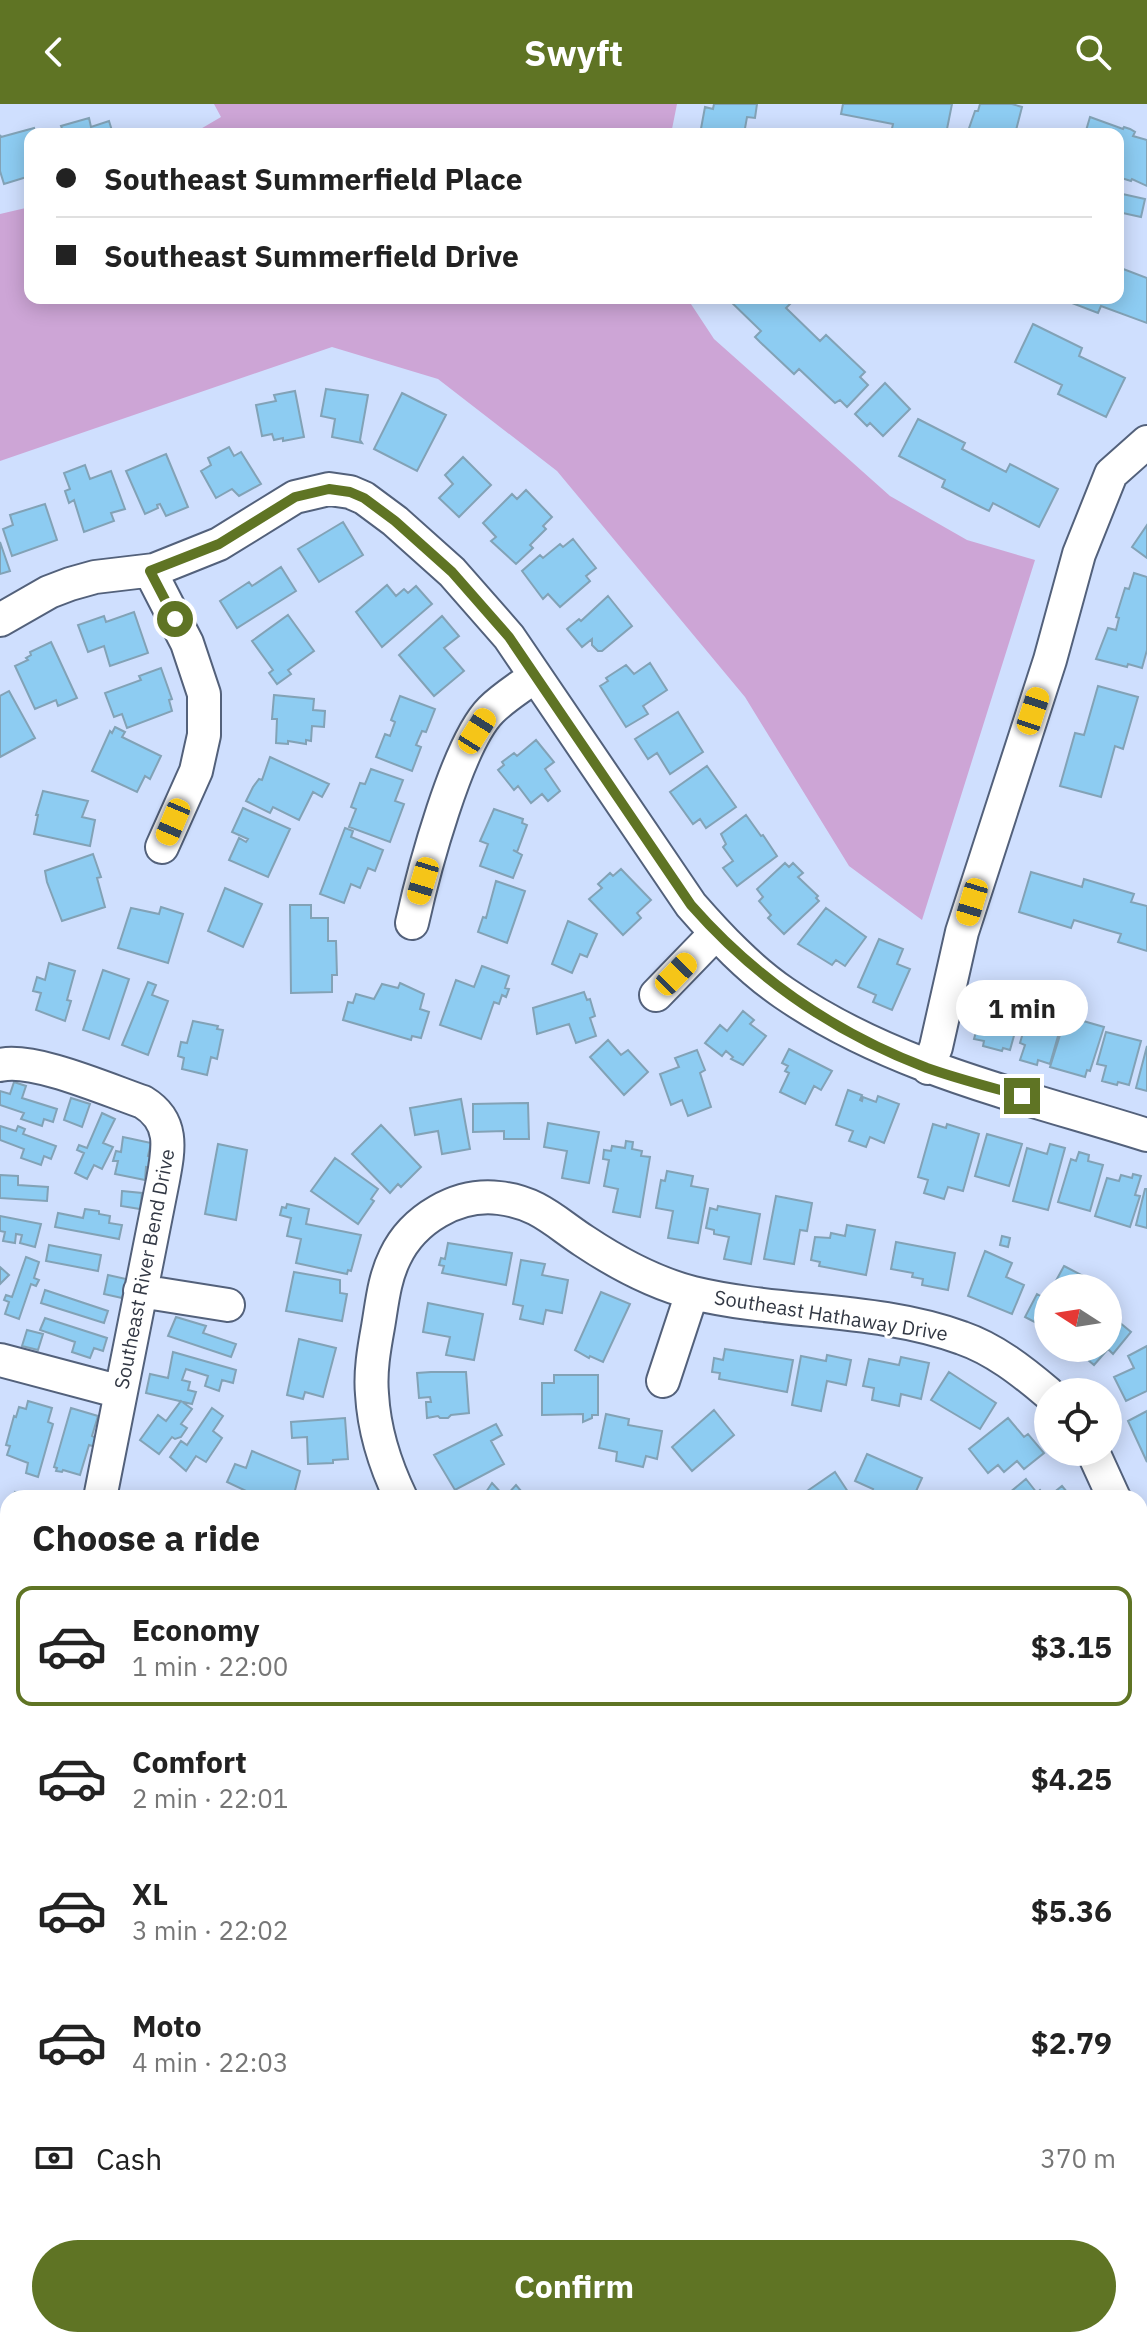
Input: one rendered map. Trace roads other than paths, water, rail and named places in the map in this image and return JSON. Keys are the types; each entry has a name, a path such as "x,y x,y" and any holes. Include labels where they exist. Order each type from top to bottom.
{"street":[{"path":"928,1068 936,1047 962,932 1050,660 1079,554 1111,474 1147,442"},
{"path":"0,620 49,592 70,584 95,577 150,571 219,544 295,497 329,489 364,498 452,572 509,637 691,905 716,933 782,992 875,1046 928,1068 1147,1135"},
{"path":"150,571 187,643 204,694 204,735 196,771 162,847"},
{"path":"412,923 464,752 490,710 535,676"},
{"path":"656,995 716,933"},
{"name":"Southeast River Bend Drive","path":"0,1065 21,1063 143,1102 164,1121 169,1145 102,1490"},
{"name":"Southeast Hathaway Drive","path":"397,1490 377,1432 371,1382 383,1292 394,1259 403,1243 421,1223 443,1208 470,1200 499,1198 527,1204 553,1217 581,1240 613,1259 652,1279 692,1293 924,1327 987,1349 1034,1381"},
{"path":"140,1291 228,1305"},
{"name":"Southeast Hathaway Drive","path":"663,1381 692,1293"},
{"path":"0,1360 121,1392"},
{"path":"1099,1466 1110,1490"}]}
